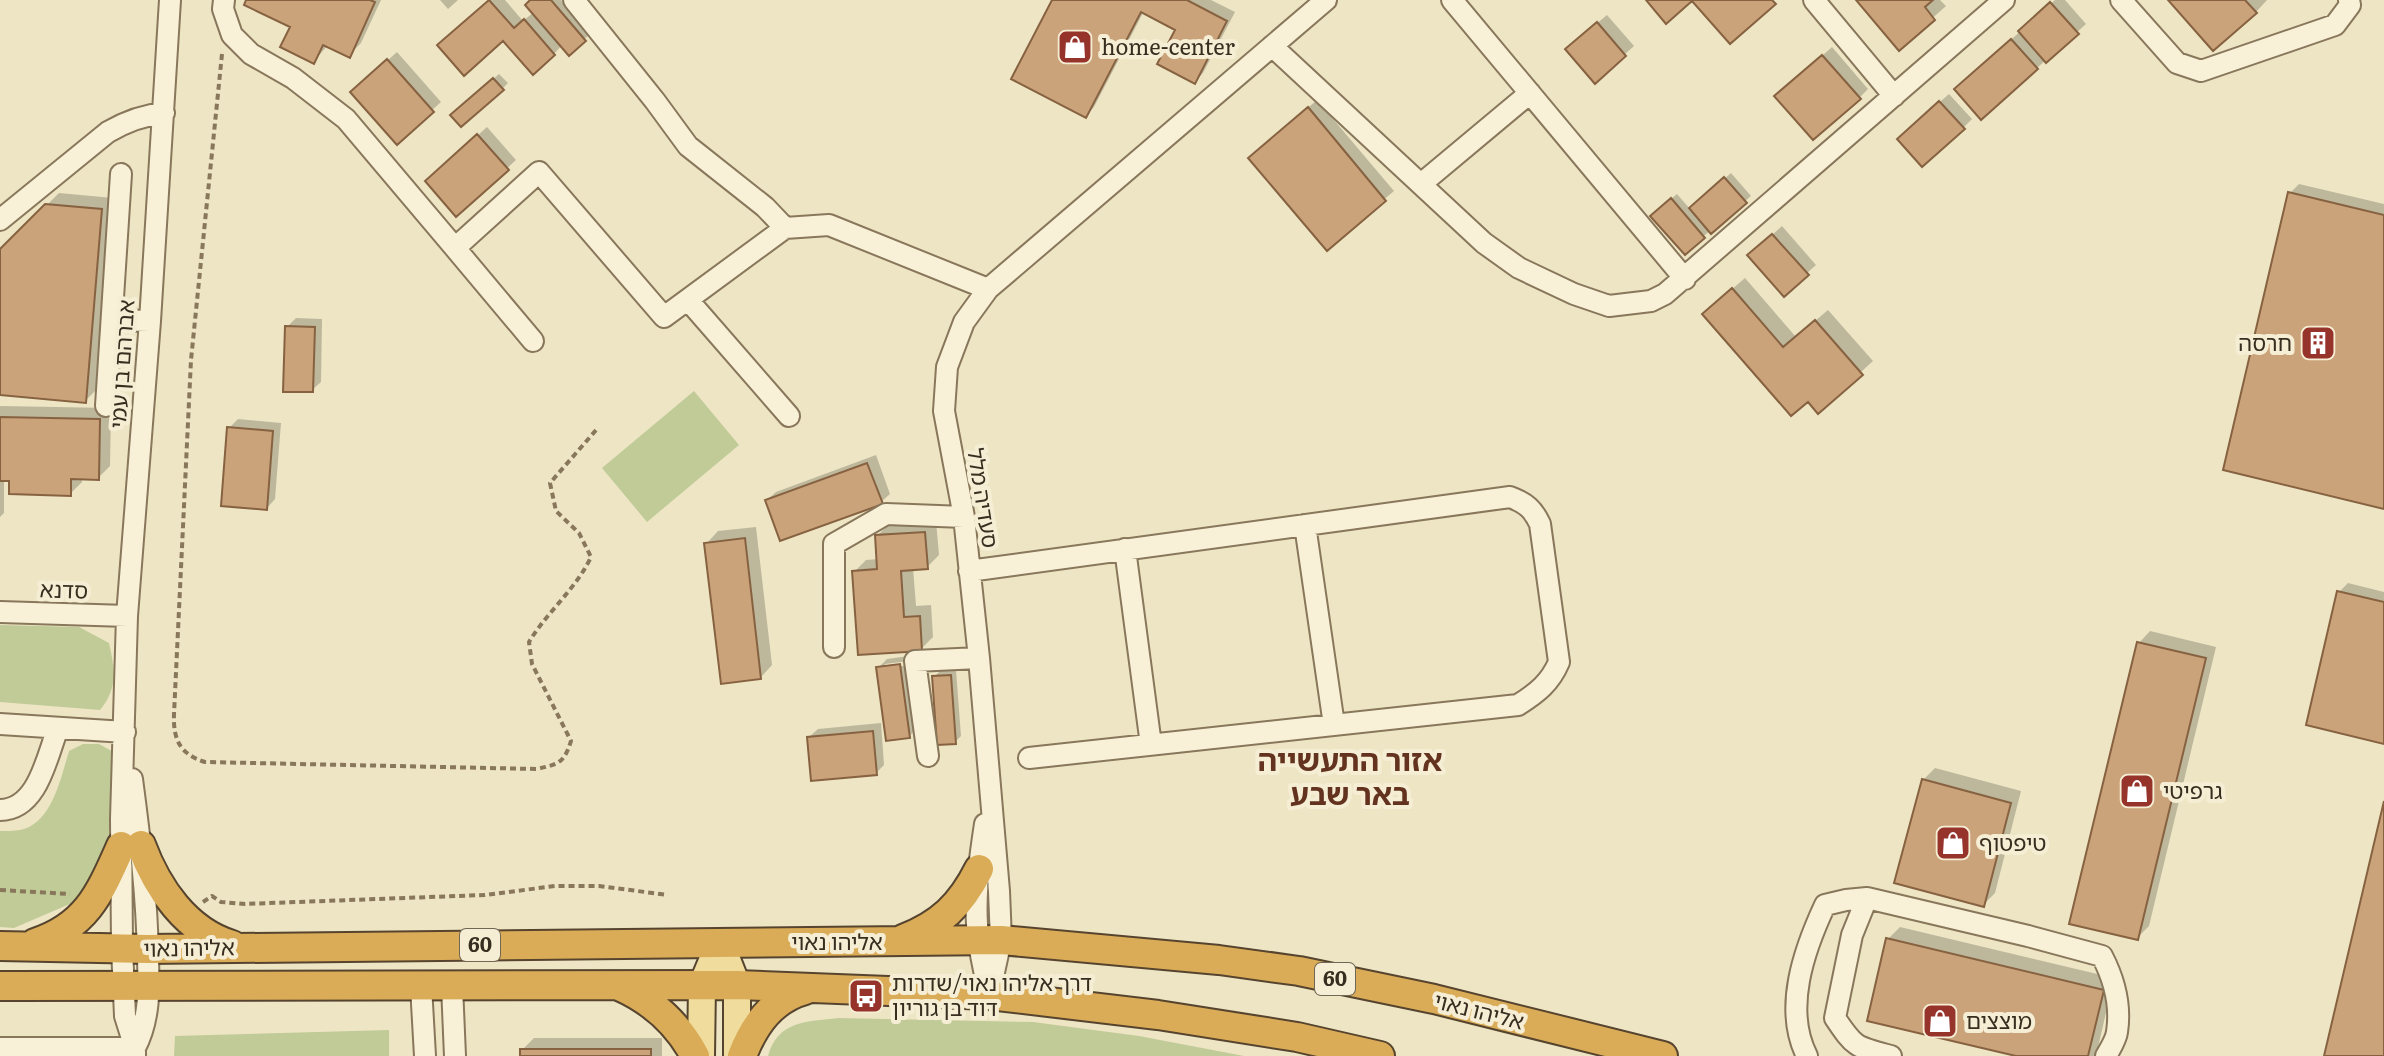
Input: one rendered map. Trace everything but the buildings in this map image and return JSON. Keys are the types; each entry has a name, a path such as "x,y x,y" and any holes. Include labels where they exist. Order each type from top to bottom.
{"highway":[{"path":"13,946 65,930 87,912 131,845 183,914 214,938 241,948"},
{"path":"894,943 924,930 951,911 963,899 979,869"},
{"name":"אליהו נאוי","path":"13,946 135,949 990,940 1219,960 1299,971 1434,999 1663,1056"},
{"path":"618,985 664,1015 698,1056"},
{"name":"אליהו נאוי","path":"0,986 737,985 989,995 1158,1015 1297,1037 1380,1056"},
{"path":"739,1056 770,1009 794,993 812,989"}],"main road":[{"path":"720,942 737,985 739,1056"},
{"path":"698,1056 702,985 720,942"}],"street":[{"name":"אברהם בן עמי","path":"135,1052 125,1016 136,987 135,949 146,889 131,845 125,732 127,616 150,321 170,0"},
{"path":"224,0 223,9 232,35 251,54 293,78 346,119 533,341"},
{"path":"574,0 688,146 765,207 785,228"},
{"name":"סעדיה מלל","path":"989,995 990,940 999,891 964,517 944,411 947,367 964,322 988,289 1326,0"},
{"path":"1452,0 1685,279"},
{"path":"1814,0 1894,96"},
{"path":"1272,46 1484,243 1519,268 1574,294 1609,306 1651,301 1685,279 2004,0"},
{"path":"2121,0 2177,63 2201,71 2335,25 2350,5 2349,0"},
{"path":"1421,184 1530,93"},
{"path":"0,220 108,132 146,114 164,113"},
{"path":"455,248 539,172 664,317 785,228 829,225 988,289"},
{"path":"106,406 121,174"},
{"path":"688,300 789,416"},
{"path":"112,320 150,321"},
{"path":"969,571 1510,497 1524,502 1535,512 1540,524 1559,662 1553,676 1540,691 1518,705 1029,758"},
{"path":"834,647 834,544 886,514 964,517"},
{"path":"1305,525 1334,725"},
{"path":"1125,549 1151,745"},
{"name":"סדנא","path":"0,612 127,616"},
{"path":"928,756 915,661 979,658"},
{"path":"0,724 125,732"},
{"path":"0,810 11,810 22,804 36,785 58,728"},
{"name":"סעדיה מלל","path":"989,796 979,869 990,940"},
{"path":"1867,898 1852,935 1835,1018 1858,1048 1891,1056"},
{"path":"1807,1056 1799,1039 1796,1003 1810,938 1825,905 1867,898 2102,956 2112,974 2117,1002 2117,1046 2106,1056"},
{"path":"421,986 425,1056"},
{"path":"452,986 455,1056"},
{"path":"2,1051 135,1052"}],"path":[{"path":"230,27 223,43 191,360 173,733 189,757 205,762 537,769 556,764 566,757 571,741 532,664 529,642 539,624 583,575 591,557 579,533 556,511 550,483 597,429"},
{"path":"183,914 212,896 221,902 245,904 485,895 555,886 599,886 668,895"},
{"path":"0,890 63,892 96,898"}],"green space":[{"path":"694,391 739,445 647,522 602,468"},
{"path":"0,625 79,627 109,643 114,678 110,694 100,710 0,702"},
{"path":"83,744 99,744 117,754 110,857 87,890 72,903 14,928 0,927 0,831 20,830 40,819 54,798 69,751"},
{"path":"838,1018 1033,1022 1139,1036 1244,1056 768,1056 779,1035 786,1029 805,1022"},
{"path":"389,1030 389,1056 174,1056 175,1036"}],"place":[{"name":"home-center","path":"1075,47"},
{"name":"חרסה","path":"2318,343"},
{"name":"גרפיטי","path":"2137,791"},
{"name":"טיפטוף","path":"1953,843"},
{"name":"דרך אליהו נאוי/שדרות דוד בן גוריון","path":"866,996"},
{"name":"מוצצים","path":"1940,1021"}],"district":[{"name":"אזור התעשייה באר שבע","path":"1350,778"}]}
